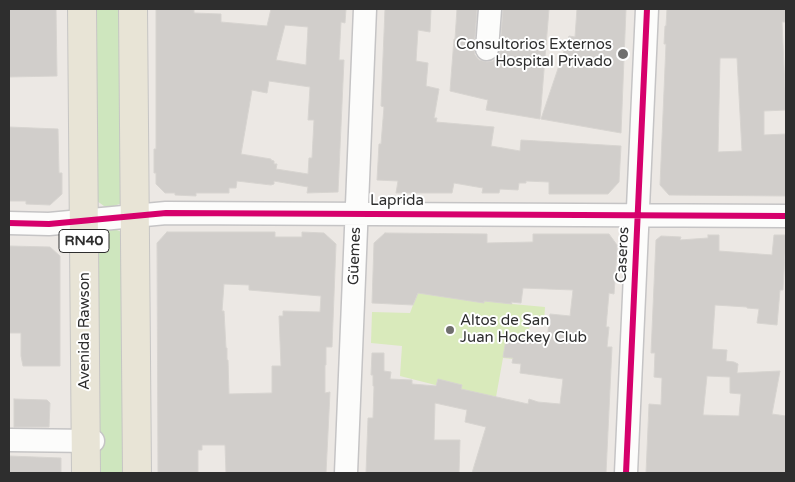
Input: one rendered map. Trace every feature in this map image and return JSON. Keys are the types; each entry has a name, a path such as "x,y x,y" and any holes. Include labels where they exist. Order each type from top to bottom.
{"main road":[{"name":"Avenida Rawson","path":"82,9 84,220 90,441 86,473"},
{"path":"133,9 137,473"}],"street":[{"name":"Güemes","path":"346,473 365,9"},
{"path":"487,49 490,9"},
{"name":"Caseros","path":"626,473 646,9"},
{"name":"Laprida","path":"9,223 49,224 166,213 786,216"},
{"path":"9,440 90,441"}],"green space":[{"path":"95,9 124,9 122,203 114,206 104,206 97,201"},
{"path":"114,229 122,232 127,473 99,473 97,234 105,230"},
{"name":"Altos de San Juan Hockey Club","path":"424,276 513,288 512,304 545,307 544,322 530,321 528,339 516,338 514,359 503,358 496,397 471,394 400,376 402,346 371,343 372,312 410,313"}],"building":[{"path":"9,9 56,9 57,76 9,77"},
{"path":"156,9 194,9 194,13 221,14 221,22 267,26 271,9 346,9 345,23 341,22 339,60 344,60 338,192 307,193 308,187 274,181 274,184 271,185 237,181 236,188 229,188 229,193 196,193 196,196 165,193 156,184 154,149 156,149","holes":["285,25 308,27 306,65 276,60","269,81 310,87 308,120 314,120 312,158 309,158 308,174 276,169 277,164 274,164 274,161 271,159 241,154 252,90 267,93"]},
{"path":"385,9 431,9 430,32 418,30 416,61 428,63 426,86 439,89 434,118 437,118 436,122 494,127 491,146 520,151 521,140 621,146 619,182 608,194 549,194 549,182 526,181 526,183 519,183 518,190 500,189 499,193 482,193 483,188 454,183 452,193 396,193 398,181 377,180 384,107 381,106"},
{"path":"457,9 477,9 475,55 479,60 487,62 493,61 498,56 500,50 503,9 549,9 540,119 486,110 488,100 450,91"},
{"path":"577,9 626,9 621,133 541,119 569,36 575,37"},
{"path":"667,9 786,9 786,22 782,22 786,110 764,111 764,135 786,134 786,196 669,195 660,185","holes":["720,58 737,58 742,151 718,152"]},
{"path":"9,127 58,129 59,173 62,173 62,194 50,205 26,204 26,201 9,201"},
{"path":"167,232 275,232 275,237 302,237 302,232 324,233 336,244 332,347 326,347 325,365 325,393 330,392 326,473 226,473 225,445 202,445 202,450 198,450 198,473 158,473 157,243","holes":["224,284 249,285 249,290 321,296 320,312 283,311 283,316 279,316 281,366 272,366 272,393 229,394 224,311 222,311"]},
{"path":"385,233 487,234 487,243 533,242 533,234 609,234 617,245 617,251 614,294 609,293 606,327 609,327 607,347 612,347 606,473 472,473 486,427 465,422 467,410 435,403 434,440 460,440 459,473 366,473 368,418 373,418 372,353 384,353 384,371 391,372 390,379 412,380 412,384 436,386 438,379 462,385 461,389 528,404 529,399 538,402 560,404 563,379 520,373 521,364 512,363 513,358 503,357 506,340 516,341 516,338 547,340 550,314 570,316 573,290 523,288 521,303 511,302 512,304 484,301 484,303 418,293 413,305 372,303 374,243"},
{"path":"708,235 719,235 719,251 772,255 774,235 786,235 783,290 780,290 777,325 757,323 759,309 715,305 712,349 727,350 726,361 738,364 737,373 780,371 772,414 786,416 786,473 646,473 649,404 661,405 662,378 654,377 655,353 651,353 656,240 661,236 681,237 680,240 708,238","holes":["707,376 730,377 730,393 741,394 739,416 703,415"]},
{"path":"9,246 50,247 60,256 60,366 23,366 21,333 9,333"},
{"path":"14,399 47,400 50,403 49,427 14,427"},
{"path":"9,456 61,458 61,473 9,473"}],"cycle path":[{"path":"626,473 647,9"},
{"path":"9,223 49,224 166,213 786,216"}],"place":[{"name":"Consultorios Externos Hospital Privado","path":"623,54"},
{"name":"Altos de San Juan Hockey Club","path":"450,330"}]}
